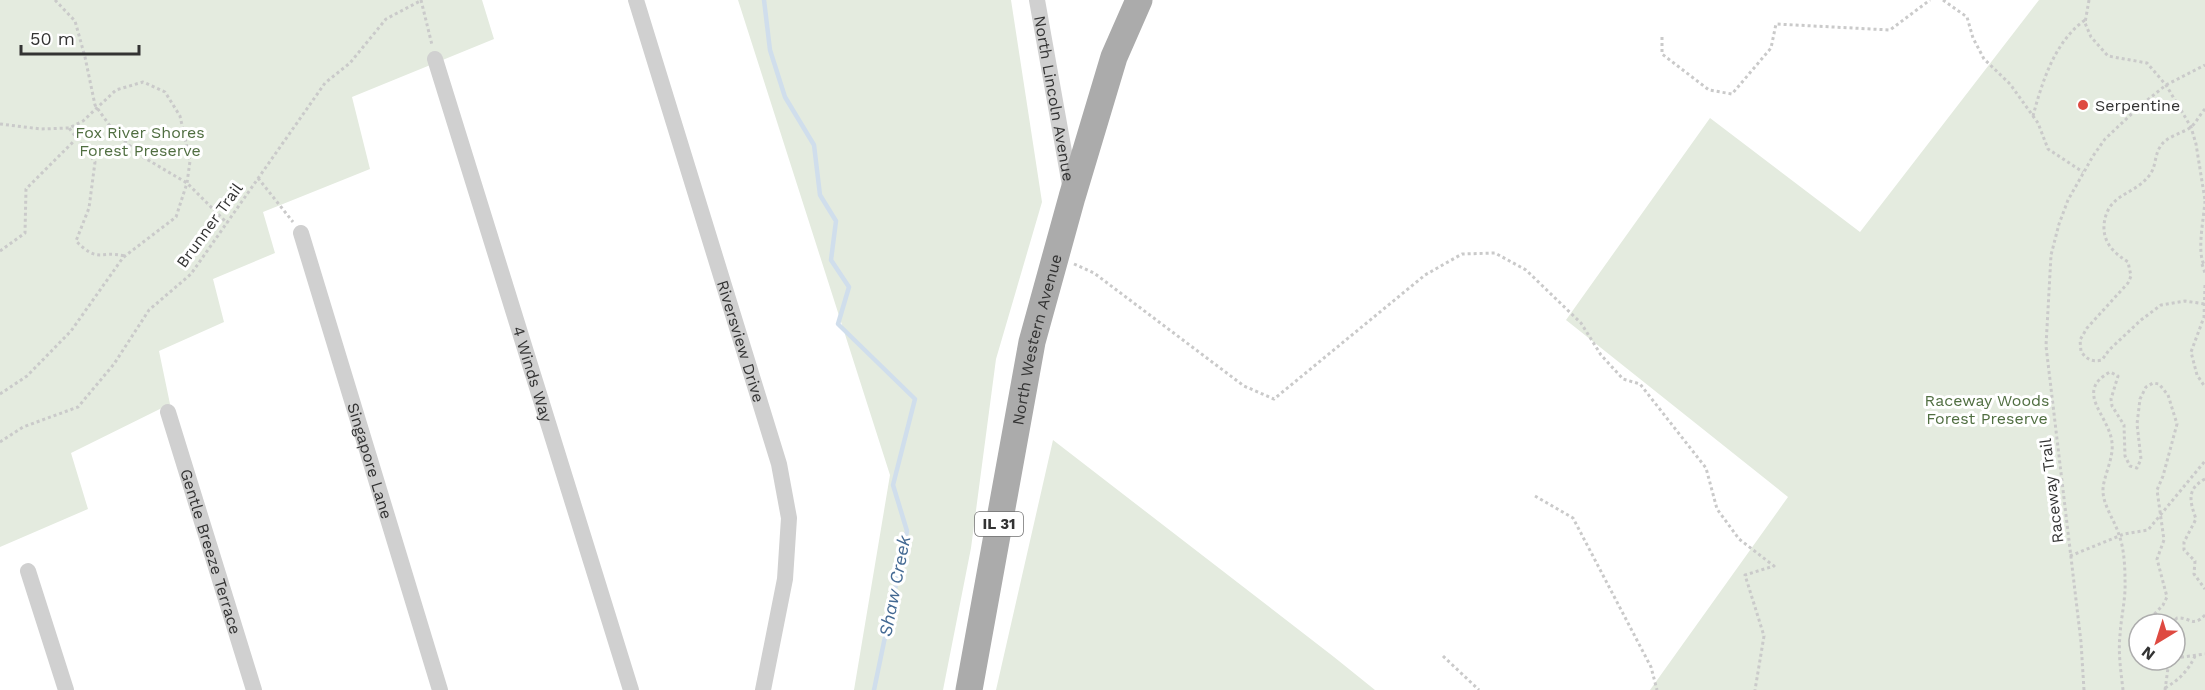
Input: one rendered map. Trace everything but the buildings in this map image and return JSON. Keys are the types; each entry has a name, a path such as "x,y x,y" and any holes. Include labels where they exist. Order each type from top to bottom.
{"main road":[{"name":"North Western Avenue","path":"969,690 1032,342 1114,57 1139,0"}],"street":[{"name":"Riversview Drive","path":"636,0 779,464 789,518 785,579 763,690"},
{"name":"North Lincoln Avenue","path":"1037,0 1072,197"},
{"name":"4 Winds Way","path":"435,59 631,690"},
{"name":"Singapore Lane","path":"301,233 440,690"},
{"name":"Gentle Breeze Terrace","path":"168,412 254,690"},
{"path":"28,572 66,690"}],"path":[{"path":"55,0 75,21 97,109 116,133 143,156 187,183 227,223"},
{"path":"421,0 435,59"},
{"name":"Brunner Trail","path":"0,442 23,427 78,407 114,364 149,310 191,274 324,83 350,63 386,19 421,0"},
{"path":"1662,37 1662,54 1708,90 1732,94 1771,48 1776,24 1890,30 1930,0"},
{"path":"1943,0 1967,17 1973,38 1984,59 2010,84 2038,123 2048,149 2083,172"},
{"path":"2089,0 2085,23 2091,37 2108,56 2147,63 2166,85 2191,127 2205,198 2199,251 2205,273"},
{"path":"2033,116 2042,84 2053,60 2077,26 2085,20"},
{"name":"Raceway Trail","path":"2084,690 2081,642 2046,346 2051,255 2065,208 2083,172 2099,147 2120,124 2166,85 2205,64"},
{"path":"0,124 41,129 69,128 83,121 116,90 143,82 165,92 180,116 190,161 187,183 176,217 125,256 71,331 27,376 0,394"},
{"path":"2204,304 2185,301 2161,305 2133,327 2102,360 2094,362 2081,352 2080,340 2087,328 2128,283 2131,276 2128,262 2114,252 2108,244 2104,231 2105,213 2112,203 2140,184 2152,172 2160,146 2191,127 2205,109"},
{"path":"69,128 95,162 89,208 76,241 88,254 98,256 113,253 125,256"},
{"path":"0,251 25,233 26,189 77,138"},
{"path":"258,178 301,233"},
{"path":"1068,261 1094,273 1244,386 1274,399 1425,275 1462,254 1495,253 1526,270 1581,323 1601,355 1623,379 1640,384 1706,468 1716,509 1739,539 1774,566 1745,575 1764,636 1755,690"},
{"path":"2202,262 2205,266"},
{"path":"2205,285 2204,317 2191,352 2197,375 2205,387"},
{"path":"2122,690 2119,638 2125,579 2120,536 2103,494 2112,441 2109,427 2094,402 2096,385 2101,377 2110,372 2118,376 2111,399 2112,406 2124,425 2127,463 2134,468 2139,466 2141,459 2137,433 2140,399 2146,387 2159,384 2168,395 2177,424 2157,490 2164,540 2157,559 2167,597 2156,612"},
{"path":"2070,556 2120,536 2148,530 2205,461"},
{"path":"2205,479 2191,492 2190,502 2196,519 2184,542 2184,550 2195,561 2193,574 2205,589"},
{"path":"1535,496 1574,518 1651,666 1658,690"},
{"path":"2187,620 2199,621 2205,615"},
{"path":"2187,656 2205,654"},
{"path":"1443,656 1479,690"},
{"path":"2165,689 2184,674 2195,656"},
{"path":"2165,689 2167,672"}],"green space":[{"name":"Fox River Shores Forest Preserve","path":"0,0 482,0 494,39 352,97 370,169 263,212 275,253 213,279 224,322 159,351 170,404 71,453 88,509 0,547"},
{"path":"738,0 1011,0 1042,202 996,359 971,548 943,690 854,690 890,475"},
{"name":"Raceway Woods Forest Preserve","path":"2039,0 2205,0 2205,690 1650,690 1788,497 1566,320 1710,118 1860,232"},
{"path":"1053,440 1334,657 1375,690 996,690"}],"waterway":[{"name":"Shaw Creek","path":"764,0 770,50 785,97 814,145 820,195 836,221 831,260 849,287 838,324 915,399 893,485 907,531 874,690"}],"place":[{"name":"Serpentine","path":"2083,105"}]}
